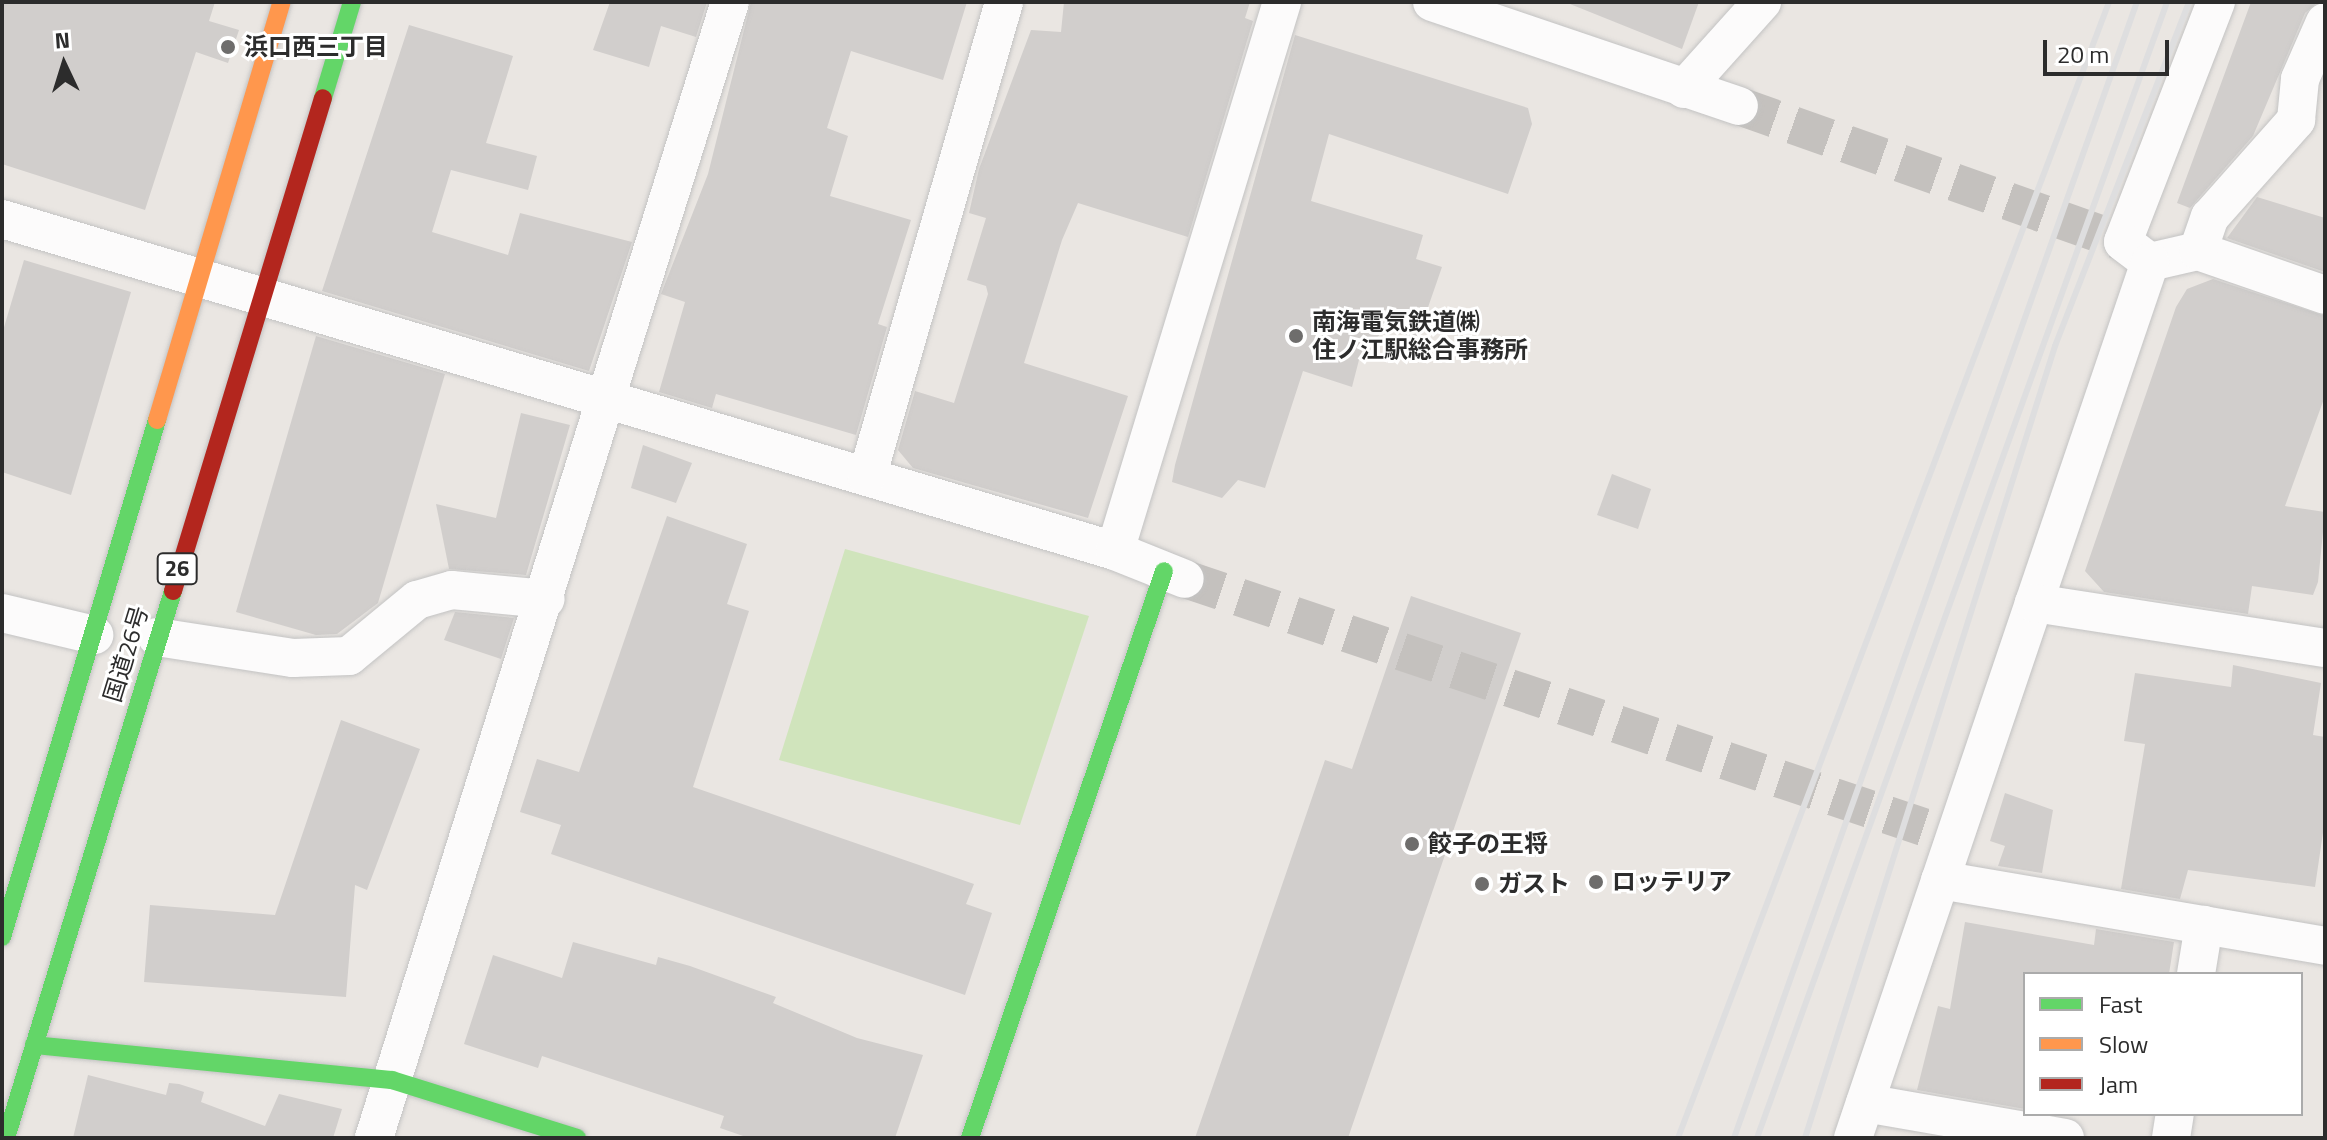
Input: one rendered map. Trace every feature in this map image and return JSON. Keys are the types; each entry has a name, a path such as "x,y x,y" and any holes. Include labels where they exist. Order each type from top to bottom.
{"main road":[{"name":"国道26号","path":"2,937 282,2"},
{"name":"国道26号","path":"6,1138 259,297 352,2"},
{"path":"970,1138 1175,575"},
{"path":"34,1045 392,1080 577,1138"}],"street":[{"path":"374,1138 610,399 730,2"},
{"path":"867,477 1004,2"},
{"path":"1115,551 1282,2"},
{"path":"1432,2 1739,106"},
{"path":"1684,89 1762,2"},
{"path":"2216,2 2123,242 2150,262 2198,251 2325,295"},
{"path":"2198,251 2210,217 2310,125 2300,79 2325,22"},
{"path":"2,219 1115,551 1175,575"},
{"path":"1853,1138 1940,880 1939,833 2034,603 2150,262"},
{"path":"157,637 293,658 349,656 417,600 452,590 546,599"},
{"path":"2034,603 2325,648"},
{"path":"2,613 94,635"},
{"path":"1940,880 2325,946"},
{"path":"2196,972 2204,925"},
{"path":"1865,1103 2065,1138"},
{"path":"2171,1138 2175,1116"}],"green space":[{"path":"845,549 1089,616 1020,825 779,760"}],"building":[{"path":"2,2 215,2 209,21 239,30 228,63 196,52 145,210 2,164"},
{"path":"610,2 707,2 696,37 661,26 649,67 593,50"},
{"path":"751,2 967,2 943,80 851,51 827,128 848,136 830,196 911,220 878,324 887,327 856,435 716,394 712,408 659,392 685,302 661,294 708,174"},
{"path":"1064,2 1250,2 1245,18 1253,21 1188,237 1078,203 1062,240 1024,363 1128,396 1088,518 913,468 898,450 915,391 954,403 988,294 986,286 967,280 986,218 969,213 979,169 1031,30 1061,32"},
{"path":"1565,2 1699,2 1682,49"},
{"path":"2251,2 2318,2 2305,13 2253,136 2190,208 2177,203"},
{"path":"409,25 513,56 486,143 537,156 528,190 451,170 432,232 508,255 520,213 632,242 589,371 322,291"},
{"path":"1295,35 1528,108 1532,124 1508,194 1329,134 1311,201 1423,235 1416,259 1442,267 1417,339 1385,329 1360,356 1352,387 1303,371 1265,488 1238,480 1222,498 1172,482"},
{"path":"2257,197 2325,218 2325,272 2227,238"},
{"path":"24,260 131,292 71,495 2,472 2,334"},
{"path":"2213,279 2325,316 2325,396 2285,506 2325,512 2318,582 2313,595 2252,586 2248,614 2104,592 2085,571 2176,307 2187,289"},
{"path":"316,336 445,374 378,603 337,634 316,635 236,612"},
{"path":"521,413 570,425 526,575 449,569 436,504 496,518"},
{"path":"643,445 692,463 676,503 631,488"},
{"path":"1612,474 1651,489 1638,529 1597,515"},
{"path":"667,516 747,544 727,604 749,611 693,787 974,884 966,904 992,913 965,995 551,854 561,825 520,812 537,759 579,772"},
{"path":"1411,596 1521,633 1348,1138 1195,1138 1325,760 1352,769"},
{"path":"455,612 514,618 501,659 444,640"},
{"path":"2233,665 2321,683 2313,735 2325,737 2325,819 2315,887 2188,870 2180,899 2121,889 2145,744 2124,741 2135,673 2231,687"},
{"path":"341,720 420,749 367,890 355,885 346,997 144,982 150,905 275,915"},
{"path":"2005,793 2053,810 2042,873 1998,866 2005,846 1990,841"},
{"path":"1965,922 2094,945 2096,929 2174,942 2169,972 2023,972 2023,1109 1917,1090 1938,1006 1950,1009"},
{"path":"573,942 656,965 658,957 690,966 776,997 773,1003 857,1038 923,1055 895,1138 749,1138 720,1128 724,1116 542,1056 538,1068 464,1044 493,955 562,978"},
{"path":"88,1075 166,1095 169,1083 179,1084 204,1092 201,1102 265,1126 279,1094 342,1109 333,1138 73,1138"}],"tunnel":[{"path":"1739,106 2123,242"},
{"path":"1185,579 1926,828"}],"railway":[{"path":"1678,1138 2109,2"},
{"path":"1734,1138 2137,2"},
{"path":"1757,1138 2167,2"},
{"path":"1805,1138 2055,346 2189,2"}],"traffic: fast":[{"path":"323,98 352,2"},
{"path":"2,937 157,420"},
{"path":"970,1138 1164,571"},
{"path":"6,1138 173,591"},
{"path":"34,1045 392,1080 577,1138"}],"traffic: slow":[{"path":"157,420 282,2"}],"traffic: jam":[{"path":"173,591 323,98"}],"place":[{"name":"浜口西三丁目","path":"228,47"},
{"name":"南海電気鉄道㈱ 住ノ江駅総合事務所","path":"1296,336"},
{"name":"餃子の王将","path":"1412,844"},
{"name":"ロッテリア","path":"1596,882"},
{"name":"ガスト","path":"1482,884"}]}
